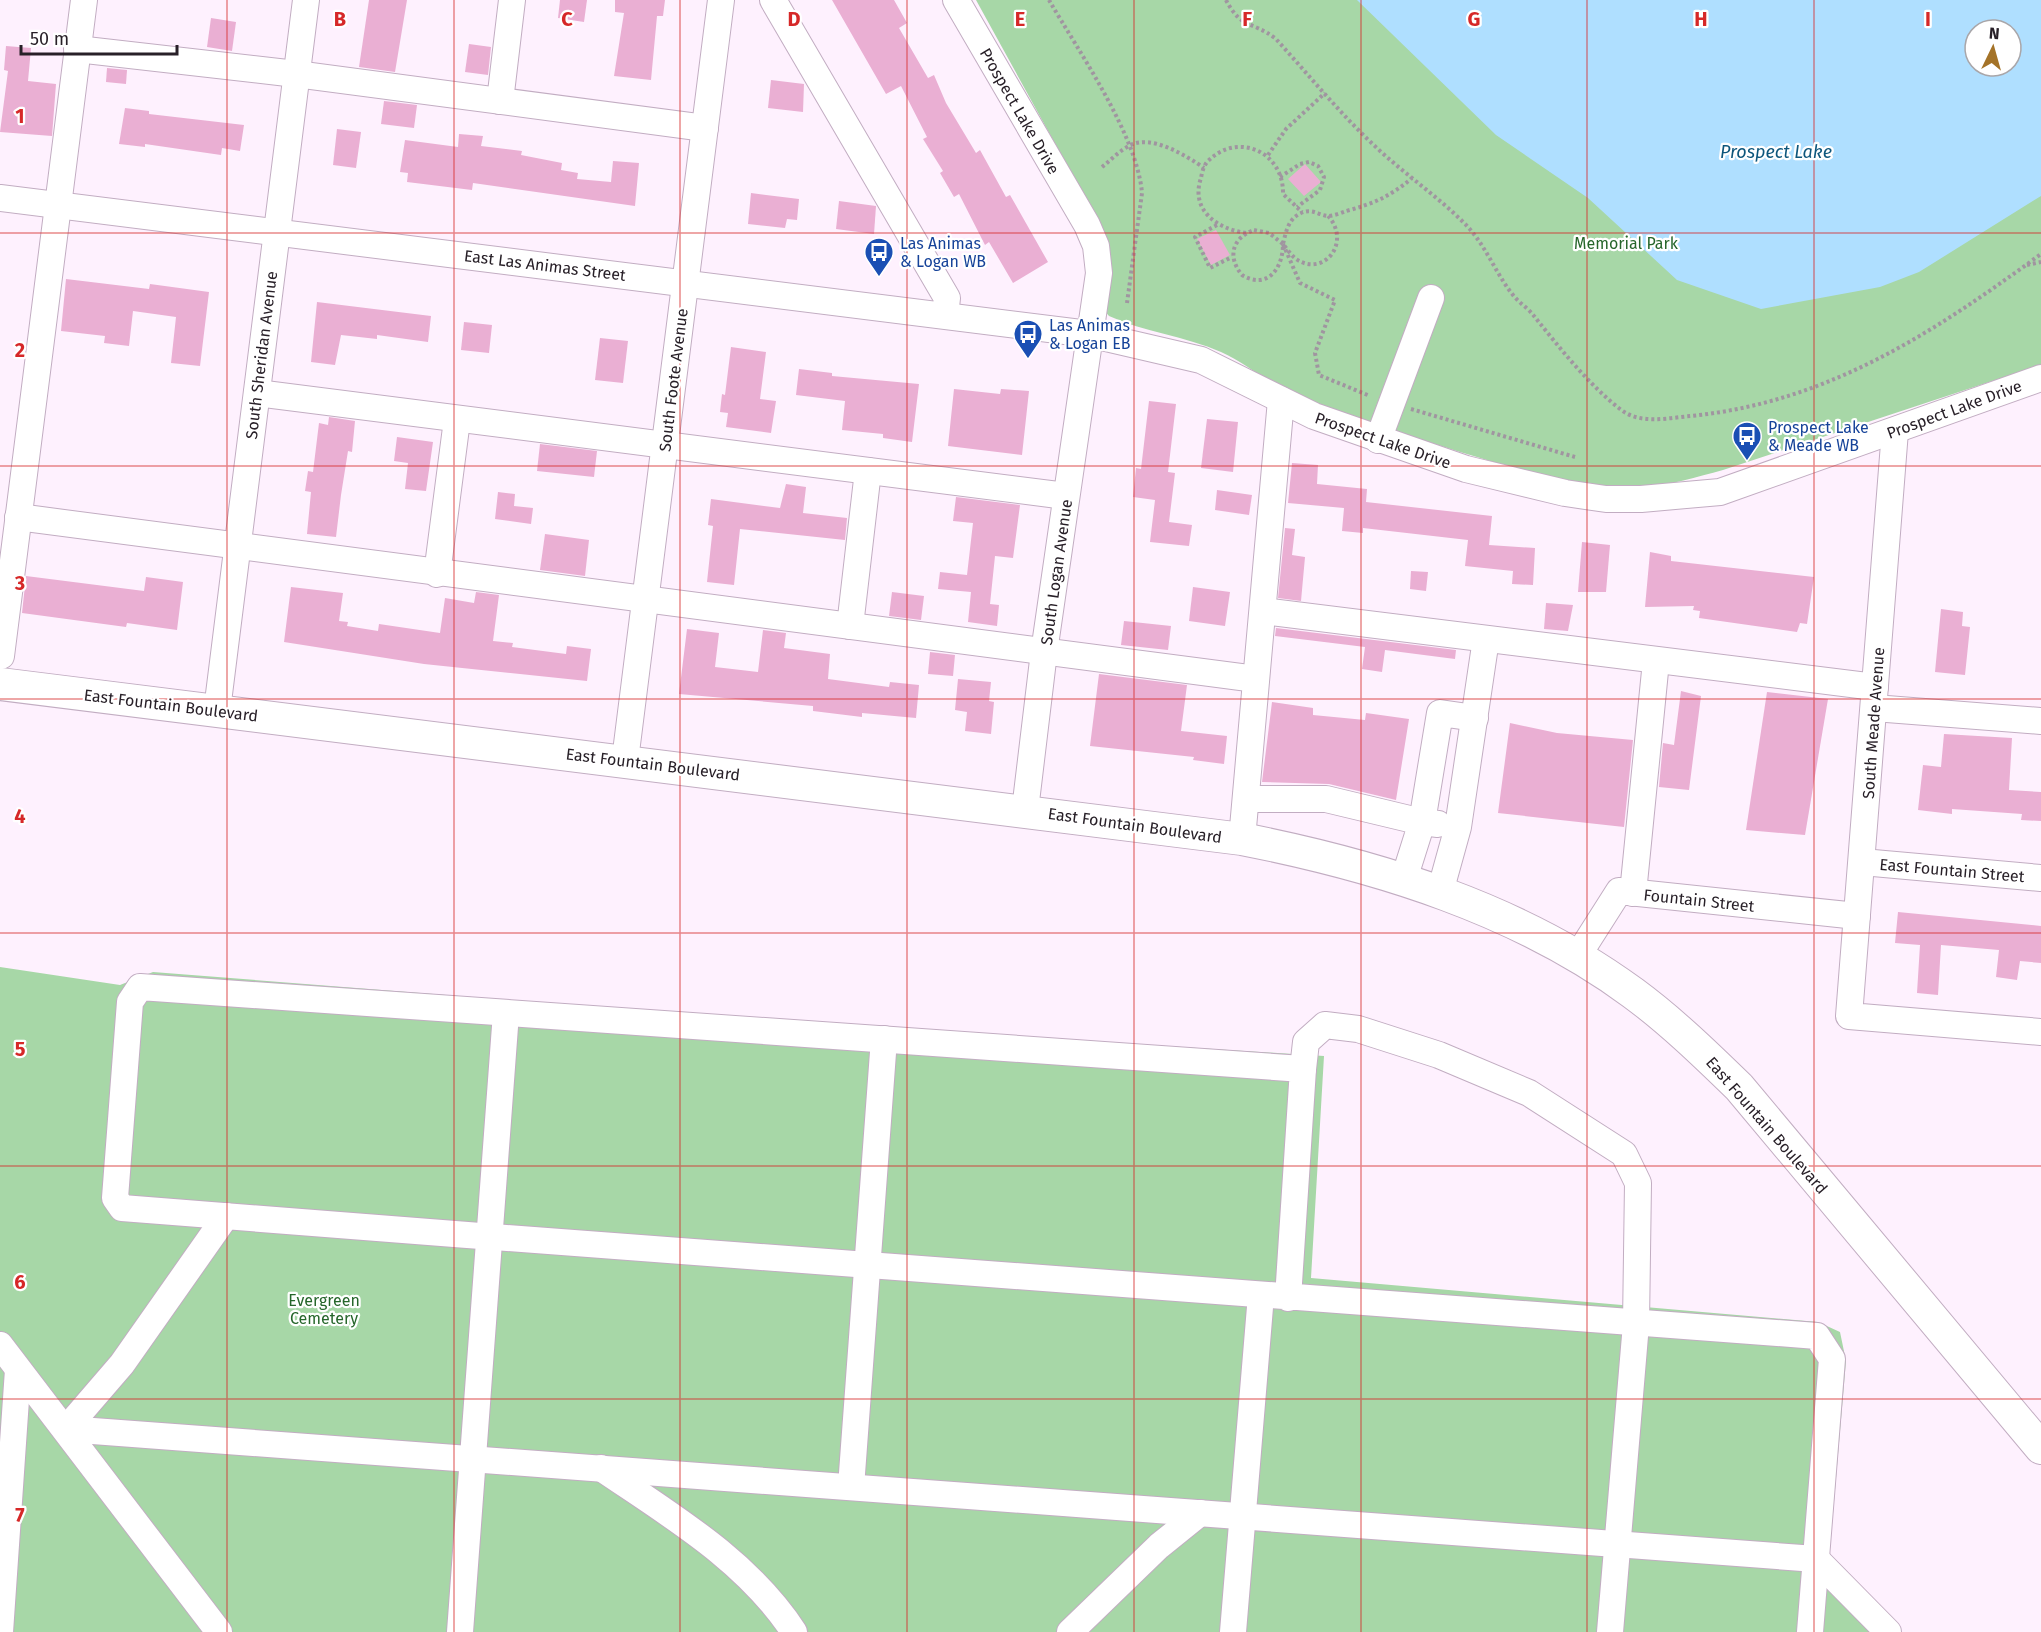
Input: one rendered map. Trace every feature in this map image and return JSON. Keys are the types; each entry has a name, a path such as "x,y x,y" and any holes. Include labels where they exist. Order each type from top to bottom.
{"main road":[{"name":"East Fountain Boulevard","path":"1,670 216,710 1242,839 1298,850 1404,879 1440,892 1507,920 1577,957 1633,993 1697,1046 1739,1088 2041,1448"}],"street":[{"path":"1,670 13,501 57,205 84,0"},
{"name":"South Sheridan Avenue","path":"216,710 306,0"},
{"path":"500,101 512,0"},
{"name":"South Foote Avenue","path":"625,760 721,0"},
{"path":"773,0 947,298 945,315"},
{"name":"Prospect Lake Drive","path":"956,0 1087,225 1096,246 1099,273 1089,334 1201,360 1281,400 1378,440 1466,469 1565,494 1641,500 1720,492 2041,378"},
{"path":"77,49 296,74 705,128"},
{"name":"East Las Animas Street","path":"0,198 1089,334"},
{"path":"1378,440 1431,298"},
{"name":"South Logan Avenue","path":"1025,810 1044,652 1089,334"},
{"path":"256,393 1066,496"},
{"path":"1242,839 1281,400"},
{"path":"438,574 458,420"},
{"name":"South Meade Avenue","path":"1895,431 1849,1016 2041,1032"},
{"path":"850,626 868,471"},
{"path":"13,501 237,547 1256,679"},
{"path":"1263,611 1656,661 1875,697 2041,721"},
{"path":"1440,892 1458,827 1486,639"},
{"path":"1633,893 1656,661"},
{"path":"1404,879 1422,822 1440,713 1474,718"},
{"path":"1246,799 1326,800 1422,822 1458,827"},
{"name":"East Fountain Street","path":"1862,862 2041,878"},
{"name":"Fountain Street","path":"1577,957 1619,891 1857,916"},
{"path":"1303,1069 140,987 130,1002 115,1198 122,1208 1288,1298 1817,1336 1832,1359 1810,1632"},
{"path":"460,1632 506,1013"},
{"path":"1288,1298 1306,1042 1325,1025 1358,1029 1438,1055 1529,1093 1624,1154 1638,1183 1635,1324 1610,1632"},
{"path":"851,1487 885,1039"},
{"path":"66,1429 122,1364 226,1216"},
{"path":"1233,1632 1261,1295"},
{"path":"0,1345 219,1632"},
{"path":"0,1632 18,1370"},
{"path":"66,1429 1816,1559 1888,1632"},
{"path":"601,1468 696,1532 763,1594 794,1632"},
{"path":"1070,1632 1159,1546 1200,1513"}],"path":[{"path":"1049,0 1130,145 1141,175 1142,193 1127,303"},
{"path":"1226,0 1234,15 1247,26 1263,29 1275,38 1377,149 1468,228 1514,297 1532,313 1548,335 1613,403 1638,419 1721,413 1784,398 1837,380 1895,352 1956,315 2041,254"},
{"path":"1268,155 1286,129 1325,93"},
{"path":"1102,167 1130,145 1144,142 1180,151 1204,168"},
{"path":"1246,233 1235,244 1232,257 1242,275 1256,280 1264,279 1277,272 1281,264 1283,244 1286,230 1293,219 1302,212 1315,211 1328,216 1338,229 1339,238 1334,252 1327,260 1316,264 1305,263 1295,258 1283,244 1269,233 1260,230 1246,233 1224,229 1203,210 1197,188 1206,163 1229,149 1253,149 1268,155 1280,177 1283,194 1302,212"},
{"path":"1280,177 1300,164 1309,162 1318,166 1324,177 1320,190 1297,207"},
{"path":"1328,216 1374,204 1392,195 1412,178"},
{"path":"1218,224 1195,237 1210,268 1232,257"},
{"path":"2026,265 2041,262"}],"green space":[{"name":"Memorial Park","path":"976,0 2041,0 2041,365 1723,470 1643,488 1597,486 1550,478 1437,445 1302,397 1265,379 1221,352 1109,316 1103,309 1107,266 1102,229"},
{"name":"Evergreen Cemetery","path":"0,967 120,985 153,972 803,1023 1324,1056 1311,1278 1818,1322 1840,1332 1846,1361 1829,1560 1899,1632 0,1632"}],"water":[{"name":"Prospect Lake","path":"1357,0 2041,0 2041,196 1919,272 1880,287 1761,309 1677,280 1588,198 1496,135"}],"building":[{"path":"369,0 407,0 395,72 359,67"},
{"path":"560,0 587,0 584,22 558,18"},
{"path":"615,0 665,0 663,16 657,16 651,80 614,76 624,13 615,12"},
{"path":"832,0 894,0 907,23 899,28 928,78 934,75 946,103 976,153 980,150 1006,197 1010,195 1048,262 1013,283 989,242 985,245 959,194 954,197 940,173 943,171 923,139 927,137 901,86 886,94"},
{"path":"211,18 236,22 232,51 207,47"},
{"path":"469,44 491,47 488,75 465,72"},
{"path":"6,46 31,48 28,81 56,84 52,136 0,132 8,71 4,70"},
{"path":"107,68 127,70 126,84 106,82"},
{"path":"771,80 804,84 803,112 768,108"},
{"path":"384,101 417,105 414,128 381,124"},
{"path":"125,108 149,111 149,114 244,125 240,151 222,148 221,155 145,144 145,147 119,144"},
{"path":"337,129 361,132 356,168 333,165"},
{"path":"459,134 483,136 481,146 522,151 521,155 562,163 561,170 578,173 577,179 611,182 613,161 639,163 635,206 473,183 472,190 407,182 408,173 400,172 405,140 458,147"},
{"path":"1305,164 1321,182 1304,196 1288,179"},
{"path":"751,193 799,199 797,220 787,219 785,228 748,224"},
{"path":"839,201 876,206 874,234 836,229"},
{"path":"1216,230 1230,255 1211,265 1197,239"},
{"path":"66,279 149,289 150,284 209,292 200,366 171,363 176,317 133,311 129,346 104,343 105,336 61,331"},
{"path":"317,302 431,316 428,342 377,335 377,339 341,335 335,365 311,362"},
{"path":"464,322 492,325 489,353 461,350"},
{"path":"600,338 628,341 623,383 595,380"},
{"path":"731,347 766,352 760,399 776,401 771,433 726,427 728,413 720,412 722,394 725,395"},
{"path":"799,369 832,373 832,376 919,384 912,442 883,438 883,434 842,430 845,401 796,395"},
{"path":"954,389 1000,394 1001,389 1029,391 1022,455 948,446"},
{"path":"1149,401 1176,404 1168,472 1175,473 1169,522 1192,525 1189,546 1150,542 1155,500 1133,497 1136,468 1141,469"},
{"path":"329,417 355,421 352,452 348,451 336,537 307,534 311,492 305,491 308,471 313,472 319,423 328,425"},
{"path":"1207,419 1238,422 1233,472 1201,468"},
{"path":"397,437 433,442 426,491 405,489 408,463 394,461"},
{"path":"540,444 597,451 594,477 537,471"},
{"path":"1292,463 1318,465 1317,484 1367,489 1366,502 1492,516 1489,545 1535,548 1533,585 1512,584 1513,571 1465,566 1468,540 1363,528 1363,533 1342,531 1344,508 1288,503"},
{"path":"786,484 806,487 803,513 847,518 845,540 740,529 734,585 707,582 713,526 708,525 711,499 780,508"},
{"path":"1217,490 1252,495 1249,515 1215,510"},
{"path":"498,492 515,494 514,506 533,508 531,524 495,519"},
{"path":"956,497 1020,505 1013,558 995,556 990,604 999,605 997,626 968,622 971,592 938,589 940,572 967,575 973,523 953,521"},
{"path":"1285,528 1295,529 1292,555 1305,557 1301,601 1278,598"},
{"path":"545,534 589,540 585,576 540,570"},
{"path":"1582,542 1610,545 1606,592 1578,592"},
{"path":"1650,552 1671,556 1671,561 1814,577 1807,624 1800,623 1797,632 1699,618 1700,611 1693,610 1694,606 1645,607"},
{"path":"1411,571 1428,572 1426,591 1410,589"},
{"path":"26,576 144,591 146,577 183,582 177,630 127,623 126,627 22,613"},
{"path":"291,587 343,593 339,621 348,622 347,626 378,631 379,624 440,633 445,598 474,603 476,592 499,595 493,641 513,643 512,647 566,654 567,646 591,649 587,681 424,664 284,642"},
{"path":"1193,587 1230,592 1225,626 1189,621"},
{"path":"892,592 924,596 921,620 889,616"},
{"path":"1546,603 1573,605 1568,631 1544,629"},
{"path":"1941,609 1963,612 1962,626 1970,627 1965,675 1935,672"},
{"path":"1124,621 1171,626 1168,650 1121,645"},
{"path":"1276,628 1456,650 1455,659 1385,650 1382,672 1362,669 1365,647 1275,636"},
{"path":"687,629 719,633 715,667 758,672 763,630 786,633 784,648 830,654 828,679 889,687 890,682 919,685 916,718 862,713 862,717 813,711 813,706 679,694"},
{"path":"930,652 955,655 953,676 928,674"},
{"path":"1099,674 1187,685 1181,731 1227,736 1224,764 1193,760 1194,757 1090,746"},
{"path":"958,679 991,682 989,701 994,702 991,734 965,731 967,712 955,710"},
{"path":"1681,691 1701,696 1689,790 1659,787 1663,743 1674,745"},
{"path":"1767,692 1828,699 1805,835 1746,830"},
{"path":"1272,702 1313,708 1313,715 1365,720 1366,713 1409,719 1396,800 1329,784 1262,782"},
{"path":"1510,723 1557,733 1633,740 1624,827 1498,813"},
{"path":"1944,734 2012,738 2009,790 2041,792 2041,821 2021,820 2022,814 1952,809 1952,814 1918,810 1923,765 1941,767"},
{"path":"1898,912 2041,926 2041,963 2020,961 2017,980 1996,977 1999,950 1941,945 1938,995 1917,993 1920,945 1895,943"}],"place":[{"name":"Las Animas & Logan WB","path":"879,278"},
{"name":"Las Animas & Logan EB","path":"1028,360"},
{"name":"Prospect Lake & Meade WB","path":"1747,462"}]}
